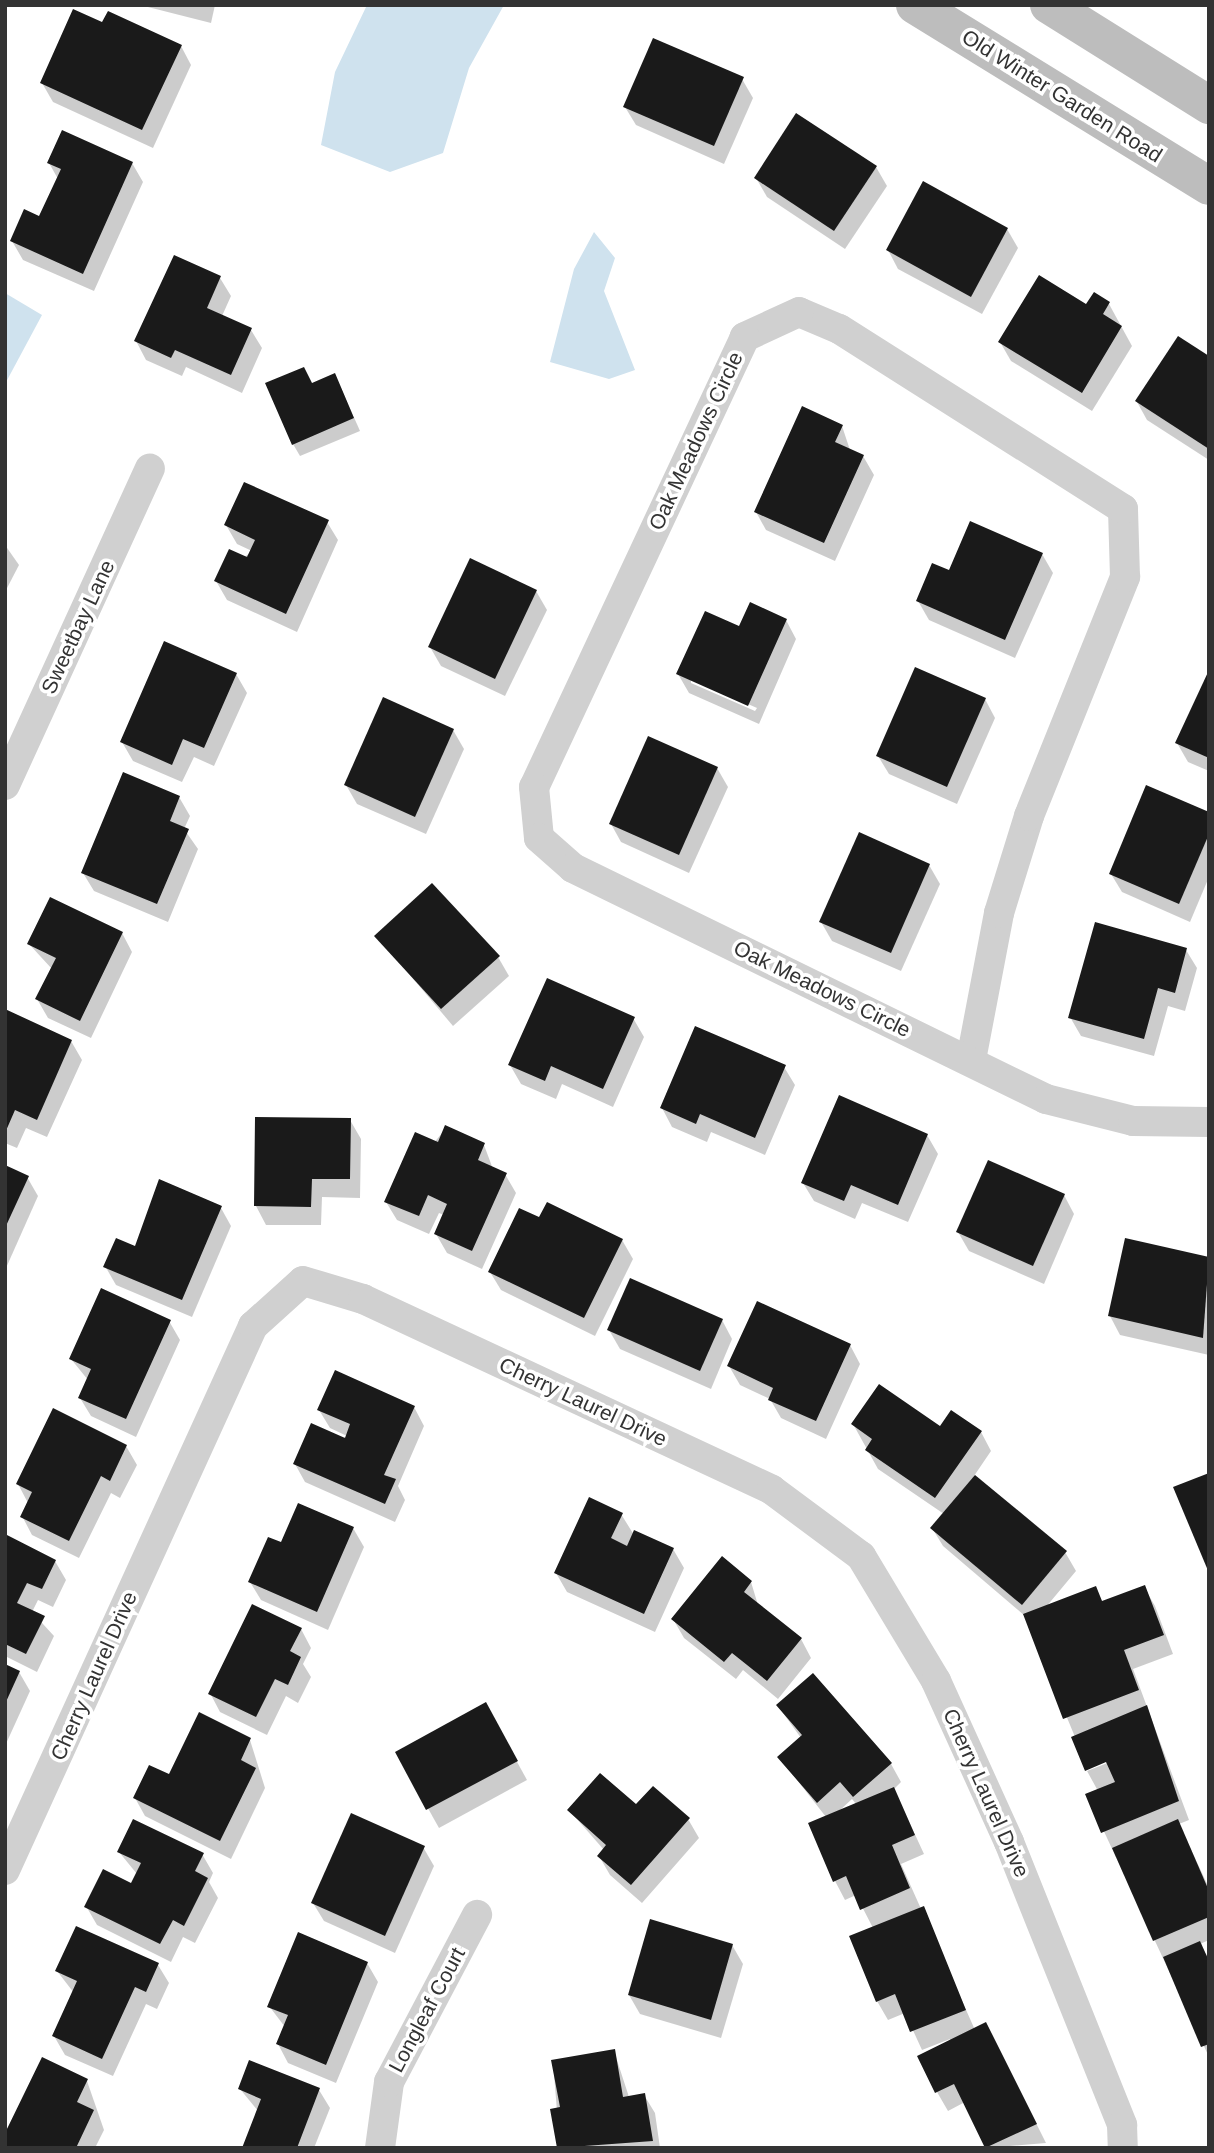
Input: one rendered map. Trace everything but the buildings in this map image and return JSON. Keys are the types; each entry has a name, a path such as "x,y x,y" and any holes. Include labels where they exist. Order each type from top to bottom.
{"main road":[{"name":"Old Winter Garden Road","path":"915,5 1209,186"},
{"path":"1049,5 1209,105"}],"street":[{"name":"Oak Meadows Circle","path":"971,1060 999,913 1029,816 1125,577 1123,509 839,329 799,312 745,337 534,788 539,838 573,869 971,1060 1046,1099 1133,1121 1209,1122"},
{"name":"Sweetbay Lane","path":"5,785 150,469"},
{"name":"Cherry Laurel Drive","path":"5,1870 253,1326 303,1281 363,1299 772,1490 861,1556 936,1681 1009,1843 1122,2124 1123,2148"},
{"name":"Longleaf Court","path":"380,2148 389,2082 477,1915"}],"water":[{"path":"367,5 504,5 469,68 443,153 390,172 321,145 335,72"},
{"path":"594,232 615,258 604,291 635,370 609,379 550,362 574,269"},
{"path":"5,293 42,315 5,384"}]}
